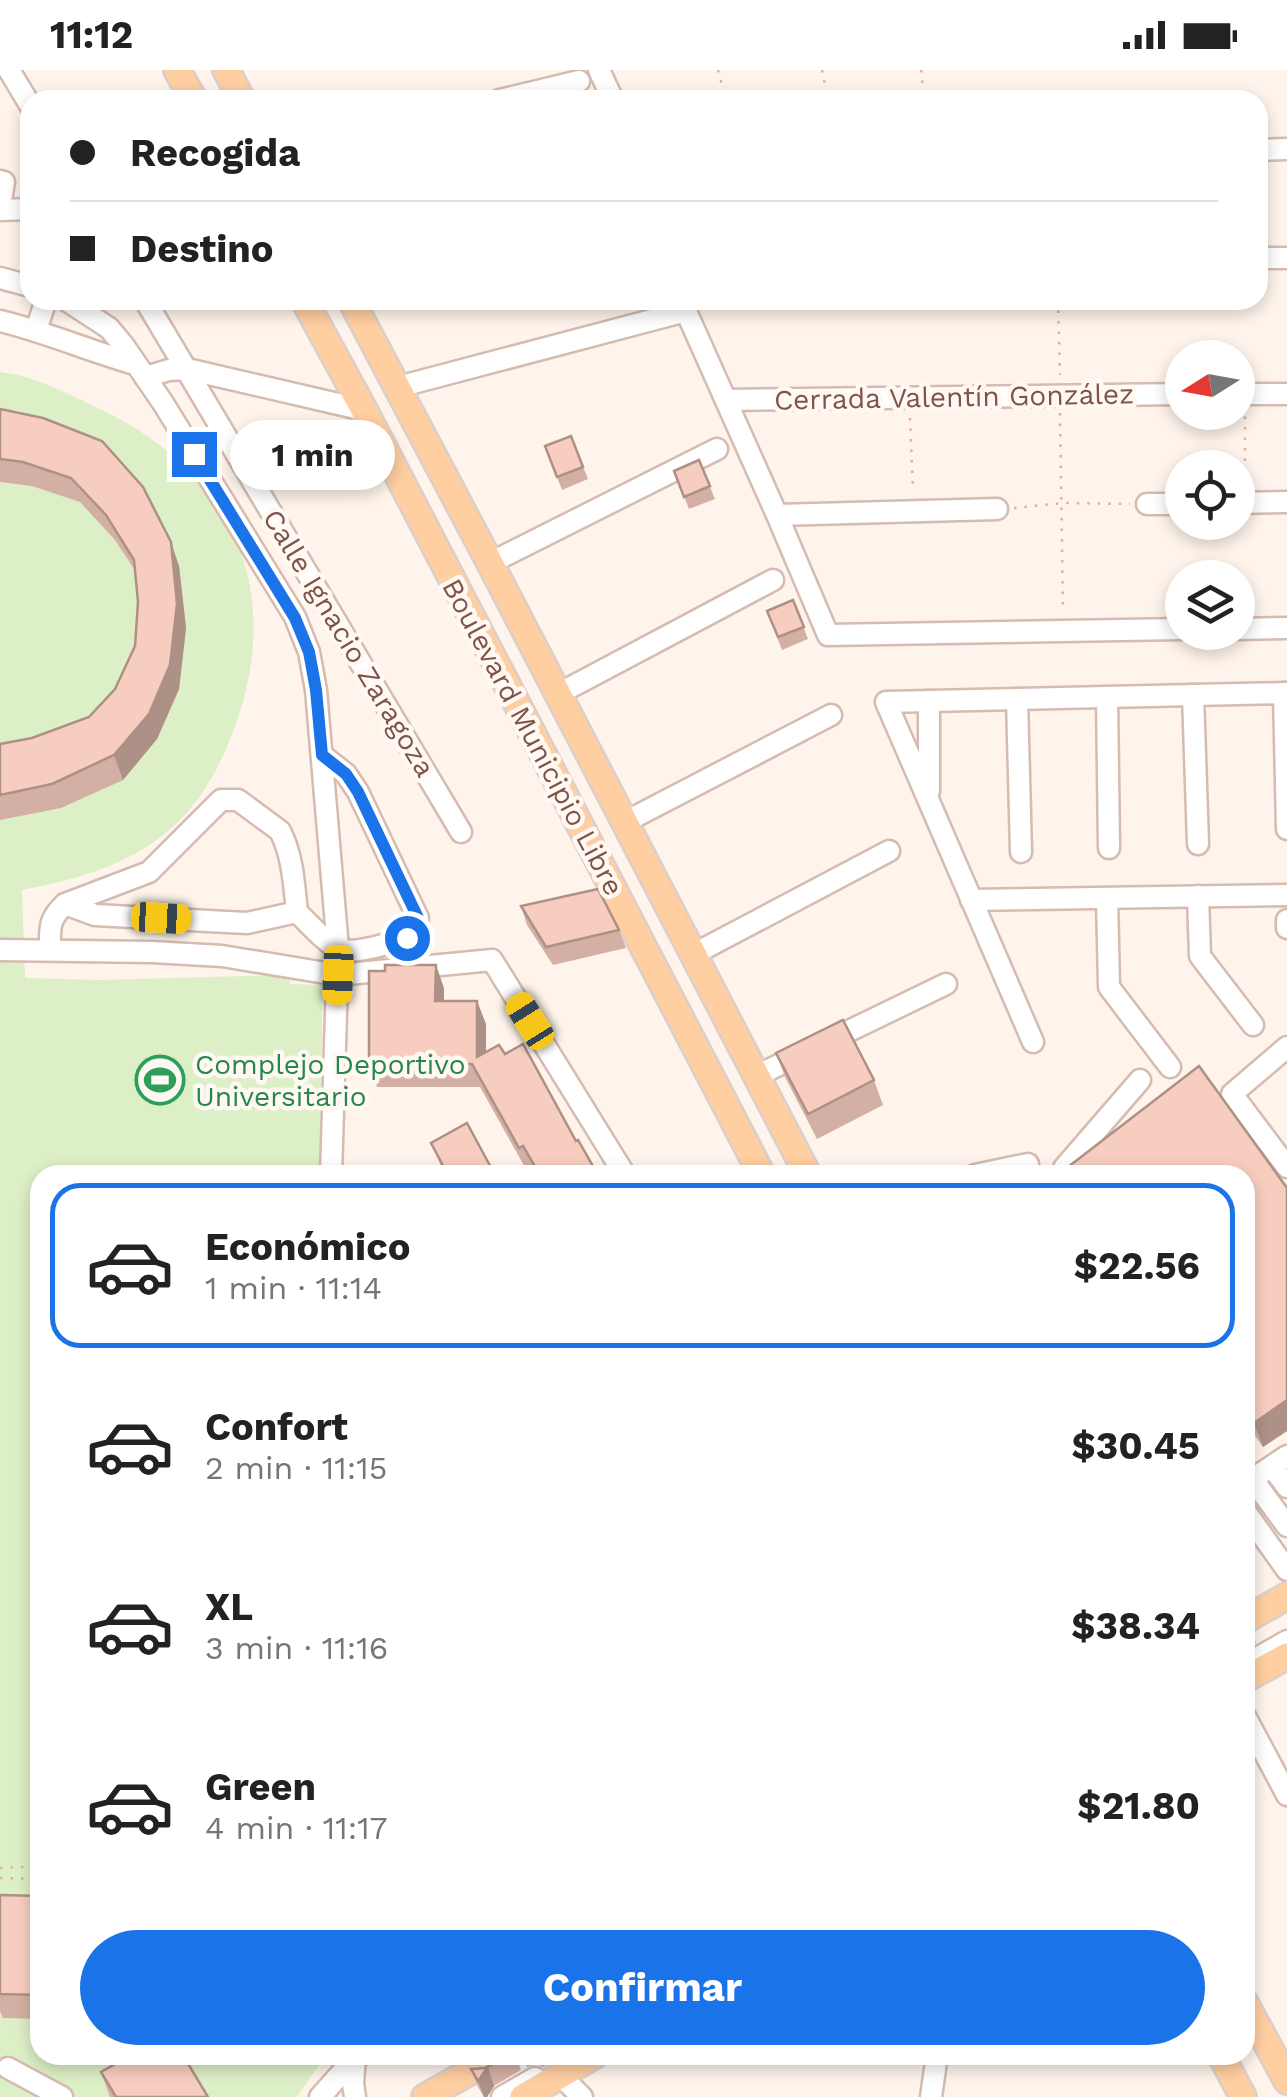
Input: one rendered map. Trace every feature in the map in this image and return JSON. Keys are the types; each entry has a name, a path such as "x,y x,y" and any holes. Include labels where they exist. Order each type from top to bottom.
{"main road":[{"name":"Boulevard Municipio Libre","path":"309,310 757,1165"},
{"name":"Boulevard Municipio Libre","path":"356,310 803,1165"},
{"path":"1255,1614 1287,1596"},
{"path":"1255,1674 1287,1656"},
{"path":"1255,2022 1287,2081"},
{"path":"425,2097 482,2065"},
{"path":"523,2097 568,2065"},
{"path":"1226,2065 1243,2097"}],"street":[{"path":"547,90 580,83"},
{"path":"0,208 1,176"},
{"path":"36,330 43,310"},
{"path":"82,310 109,328 140,370 295,618 309,652 316,690 338,949 331,1165"},
{"name":"Calle Ignacio Zaragoza","path":"152,310 461,832"},
{"path":"398,387 667,310"},
{"path":"686,310 828,635 1165,630"},
{"path":"0,321 36,330 140,370 187,369 364,410"},
{"name":"Cerrada Valentín González","path":"726,400 1165,394"},
{"path":"1255,394 1287,394"},
{"path":"490,562 717,449"},
{"path":"1255,503 1287,502"},
{"path":"1147,504 1165,504"},
{"path":"777,515 997,510"},
{"path":"558,694 773,580"},
{"path":"1255,628 1287,628"},
{"path":"1033,1042 886,702 1286,693 1287,829"},
{"path":"1193,696 1198,844"},
{"path":"1107,697 1109,848"},
{"path":"1017,699 1021,852"},
{"path":"929,701 930,803"},
{"path":"625,822 831,715"},
{"path":"50,950 53,915 65,904 149,872 220,800 238,800 280,831 294,877 297,912 338,949 354,951 407,938 416,930 418,918 358,792 346,774 322,755"},
{"path":"694,954 889,851"},
{"path":"972,900 1287,895"},
{"path":"1198,896 1200,956 1253,1025"},
{"path":"1107,898 1109,987 1170,1067"},
{"path":"65,904 95,914 248,923 297,912"},
{"path":"1287,920 1287,928"},
{"path":"0,950 222,956 338,975 492,960 618,1165"},
{"path":"756,1076 946,984"},
{"path":"1287,1047 1232,1094 1287,1168"},
{"path":"1067,1165 1140,1080"},
{"path":"1023,1165 1028,1164"},
{"path":"1255,1474 1280,1462 1287,1487"},
{"path":"1255,1487 1287,1526"},
{"path":"1255,1526 1287,1570"},
{"path":"1255,1624 1287,1606"},
{"path":"1255,1659 1287,1641"},
{"path":"1255,1735 1287,1795"},
{"path":"320,2097 349,2065"},
{"path":"355,2065 352,2084 355,2097"},
{"path":"445,2097 502,2065"},
{"path":"502,2097 568,2065 582,2097"},
{"path":"931,2097 936,2065"},
{"path":"8,2068 62,2097"}],"path":[{"path":"1058,310 1063,632"},
{"path":"909,396 914,512"},
{"path":"997,510 1062,503 1147,504"},
{"path":"0,1868 30,1866"},
{"path":"0,1878 30,1880"}],"green space":[{"name":"Complejo Deportivo Universitario","path":"0,372 39,382 100,409 146,435 184,466 214,501 236,540 249,583 254,629 249,678 234,729 215,771 191,808 153,843 118,862 81,876 22,890 25,978 289,975 290,984 323,985 319,1165 30,1165 30,2065 319,2065 297,2097 0,2097"}],"building":[{"path":"0,409 43,418 102,441 143,487 171,542 177,604 170,665 149,714 114,755 52,784 0,795 0,744 32,738 89,717 115,689 135,646 138,602 134,560 106,515 71,478 23,462 0,459"},
{"path":"571,436 583,467 557,477 545,446"},
{"path":"699,460 710,486 684,497 674,471"},
{"path":"793,600 804,627 778,637 767,611"},
{"path":"598,889 619,930 546,947 521,906"},
{"path":"385,965 436,965 435,1001 477,1001 477,1057 499,1045 505,1054 523,1044 592,1165 534,1165 523,1146 519,1148 472,1064 369,1064 369,971 385,971"},
{"path":"843,1020 874,1080 808,1114 776,1053"},
{"path":"1199,1066 1287,1188 1287,1400 1255,1422 1255,1165 1071,1165"},
{"path":"467,1123 490,1165 443,1165 431,1143"},
{"path":"0,1895 30,1896 30,1995 0,1994"},
{"path":"113,2065 189,2065 208,2097 116,2097 101,2072"},
{"path":"491,2065 478,2081 471,2069"}],"place":[{"name":"Complejo Deportivo Universitario","path":"160,1080"}],"route":[{"path":"194,454 295,618 309,652 322,755 346,774 358,792 418,918 416,930 407,938"}]}
